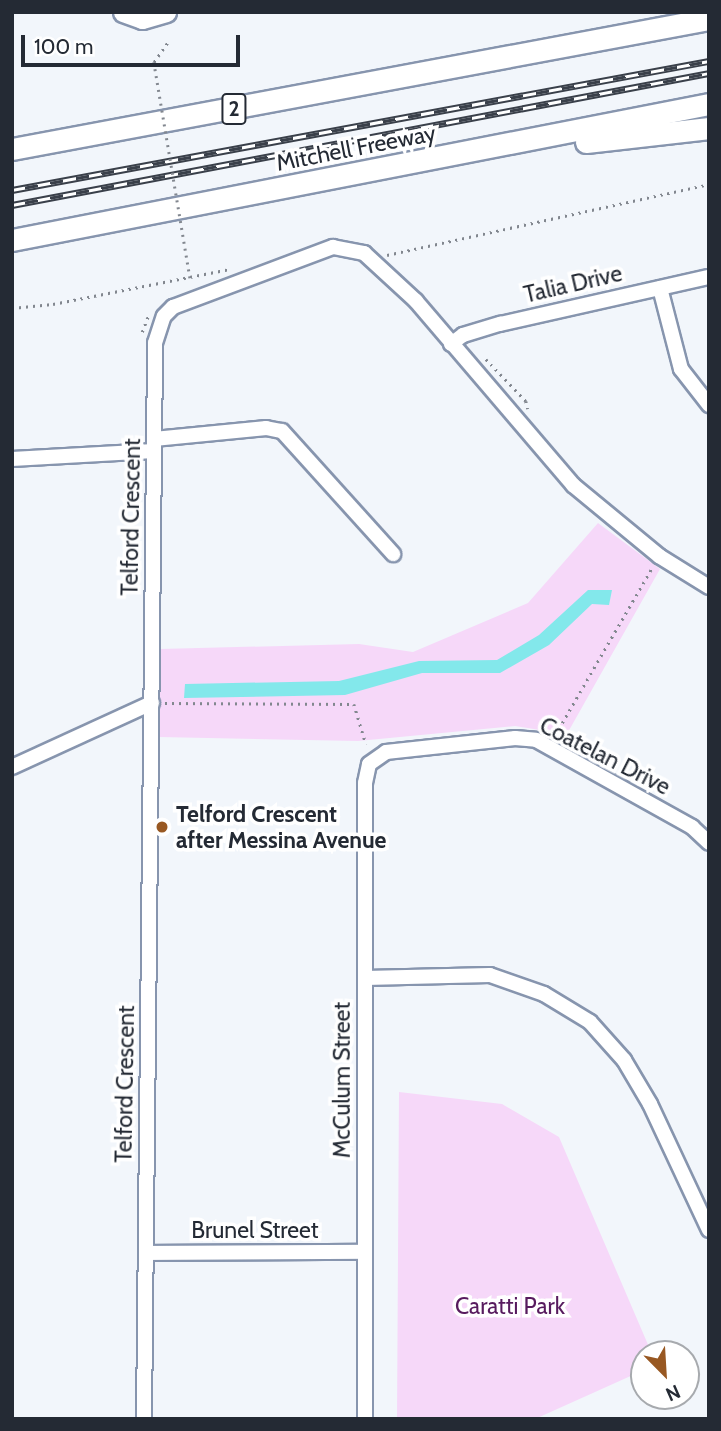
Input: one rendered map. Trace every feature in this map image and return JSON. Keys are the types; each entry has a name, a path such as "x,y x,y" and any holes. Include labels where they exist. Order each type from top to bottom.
{"highway":[{"name":"2","path":"12,149 709,19"},
{"name":"Mitchell Freeway","path":"12,240 709,104"},
{"path":"447,157 709,128"}],"main road":[{"path":"123,12 142,19 163,14"}],"street":[{"name":"Telford Crescent","path":"144,1419 155,343 164,316 173,307 333,247 364,253 381,265 457,340 573,485 659,556 709,587"},
{"name":"Talia Drive","path":"457,340 709,277"},
{"path":"660,288 681,369 709,405"},
{"path":"12,460 282,430 393,554"},
{"path":"12,767 152,703"},
{"name":"Coatelan Drive","path":"386,752 515,738 548,747 692,827 709,844"},
{"name":"McCulum Street","path":"365,1419 365,783 369,764 386,752"},
{"path":"365,978 490,975 544,994 590,1022 624,1060 650,1104 709,1230"},
{"name":"Brunel Street","path":"146,1253 365,1252"}],"path":[{"path":"168,43 154,62 190,278"},
{"path":"387,256 709,184"},
{"path":"12,307 53,304 149,284"},
{"path":"457,340 526,401 532,416"},
{"path":"548,747 659,556"},
{"path":"152,703 354,704 366,744"}],"green space":[{"path":"598,523 660,569 563,741 540,730 515,726 358,741 159,737 160,649 359,644 413,652 528,603"},
{"name":"Caratti Park","path":"399,1092 502,1104 559,1137 646,1340 630,1340 630,1376 535,1419 397,1419"}],"water":[{"path":"588,590 612,590 609,605 592,604 549,645 500,673 422,673 345,695 184,698 185,684 339,681 419,661 497,660 539,635"}],"railway":[{"path":"12,190 709,61"},
{"path":"12,205 709,73"}],"place":[{"name":"Telford Crescent after Messina Avenue","path":"162,827"}]}
